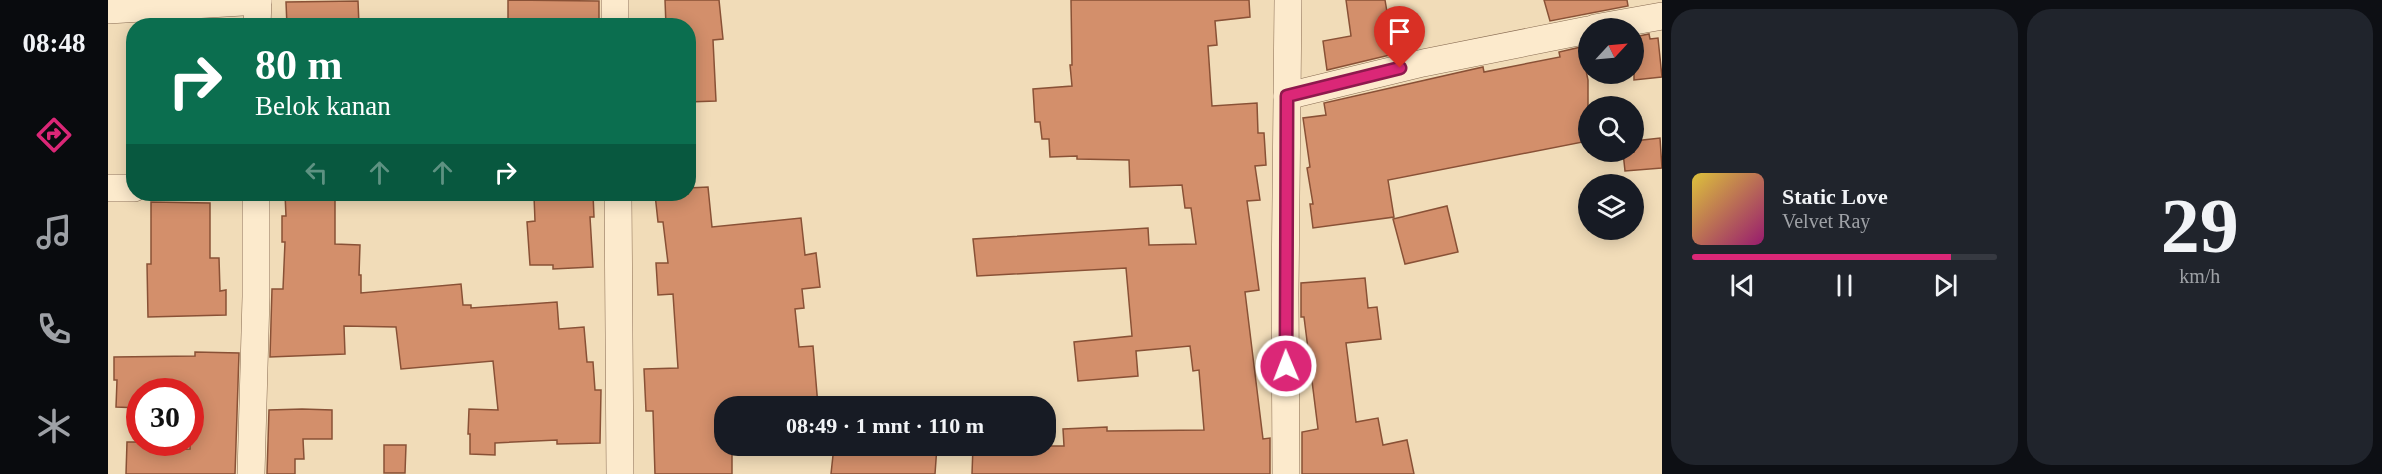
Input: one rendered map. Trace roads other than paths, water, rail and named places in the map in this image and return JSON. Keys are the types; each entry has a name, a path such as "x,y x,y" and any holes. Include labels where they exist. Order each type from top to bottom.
{"street":[{"path":"108,10 258,0 257,18"},
{"path":"615,0 615,18"},
{"path":"1286,474 1288,0"},
{"path":"1644,19 1662,16"},
{"path":"1287,96 1422,63 1578,32"},
{"path":"108,188 126,188"},
{"path":"251,474 256,201"},
{"path":"618,201 620,474"}]}
